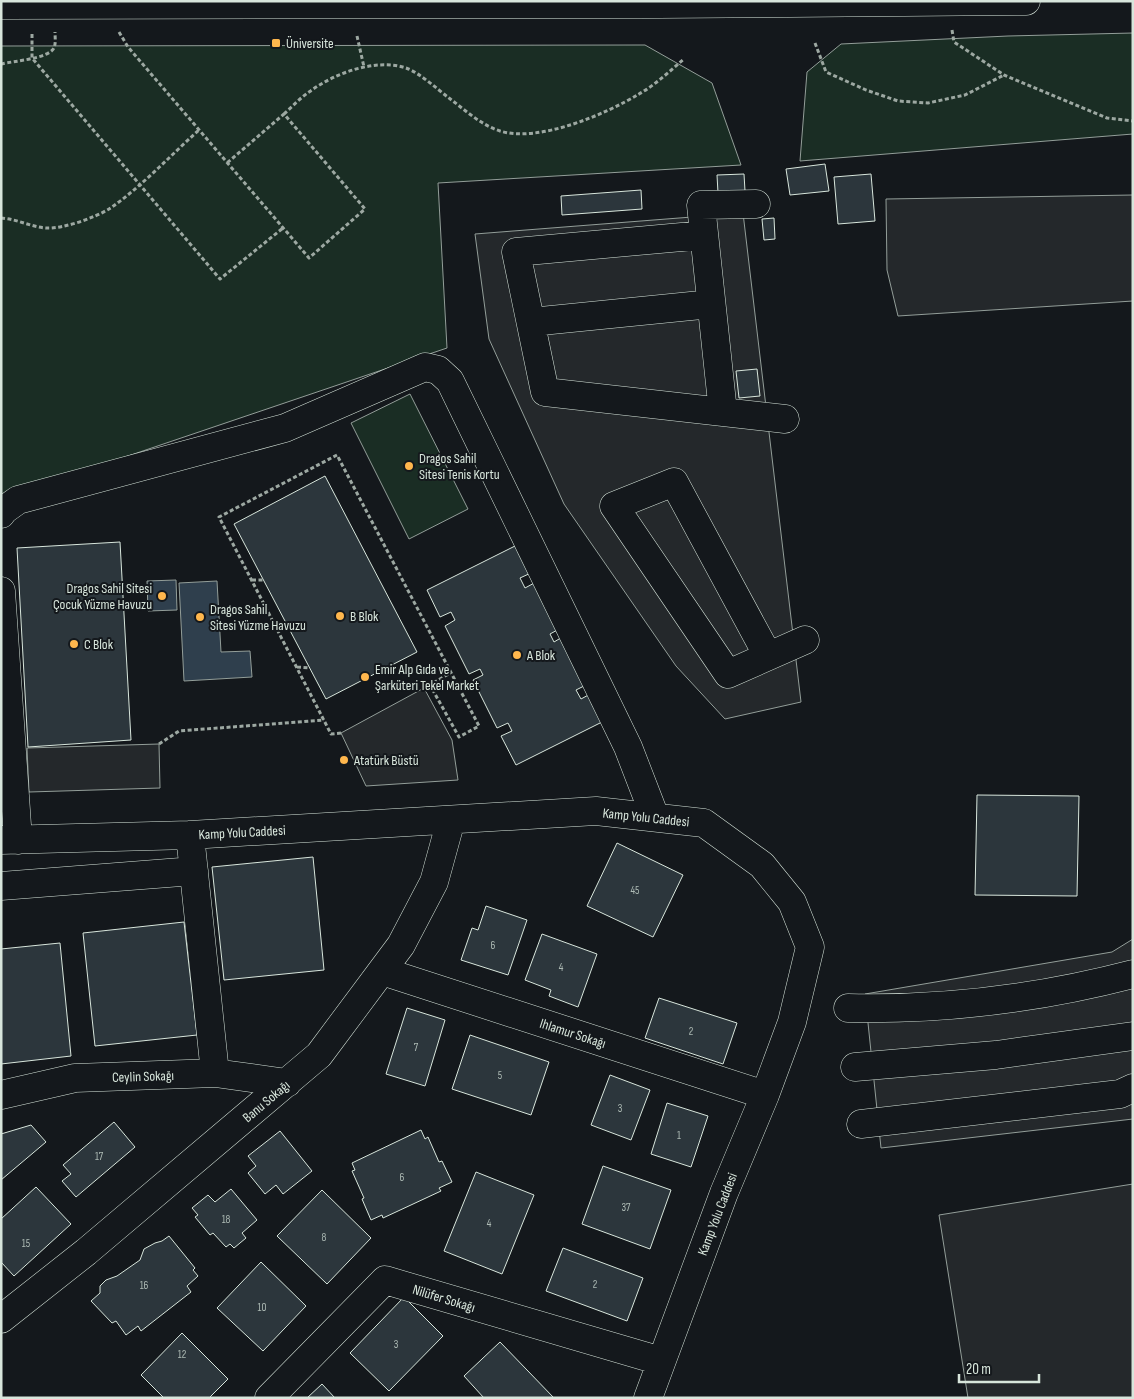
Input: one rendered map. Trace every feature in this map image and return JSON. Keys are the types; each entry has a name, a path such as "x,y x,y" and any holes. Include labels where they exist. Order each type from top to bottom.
{"main road":[{"path":"1,5 658,4 1026,1"},
{"path":"723,412 701,205 756,204"},
{"path":"704,235 516,252 546,392 785,419"},
{"path":"531,322 711,304"},
{"path":"1,514 18,500 284,428 424,367 438,370 450,381 628,747 655,817"},
{"path":"768,656 674,482 614,506 728,674 805,640"},
{"path":"1,591 9,840"},
{"name":"Kamp Yolu Caddesi","path":"9,840 190,835 596,811 704,823 762,865 792,902 810,947 792,1022 765,1095 724,1193 648,1398"},
{"name":"Banu Sokağı","path":"1,1320 86,1252 319,1055 401,945 434,882 451,820"},
{"path":"190,835 215,1073"},
{"path":"1,886 194,871"},
{"name":"Ihlamur Sokağı","path":"382,971 765,1095"},
{"path":"848,1008 924,1007 1041,994 1133,974"},
{"path":"855,1067 996,1055 1133,1036"},
{"name":"Ceylin Sokağı","path":"1,1095 76,1078 215,1073 287,1083"},
{"path":"861,1124 1120,1094 1133,1088"},
{"name":"Nilüfer Sokağı","path":"270,1398 385,1280 661,1361"}],"path":[{"path":"1,64 43,56 54,48 55,4"},
{"path":"952,30 954,42 1004,75 1107,118 1133,121"},
{"path":"119,31 128,47 309,258 365,210 284,114"},
{"path":"32,34 32,58 220,280 283,228"},
{"path":"358,36 364,67"},
{"path":"815,43 826,72 866,90 898,101 928,103 965,95 1004,75"},
{"path":"227,163 309,92 334,77 364,67 386,65 407,68 480,121 499,131 520,134 547,131 609,110 641,94 684,59"},
{"path":"1,218 9,218 47,228 74,224 108,210 199,130"},
{"path":"341,733 331,734 219,517 337,455 479,726 459,737 430,685 450,673"},
{"path":"252,580 264,580"},
{"path":"297,667 310,668"},
{"path":"159,744 179,731 324,720"}],"green space":[{"path":"1133,33 1133,134 800,161 807,72 841,44 1008,36"},
{"path":"645,45 712,83 741,165 438,183 447,348 1,499 1,46"},
{"name":"Dragos Sahil Sitesi Tenis Kortu","path":"410,394 468,509 409,539 351,423"}],"shaded area":[{"path":"1133,195 1133,301 898,316 887,270 886,199"},
{"path":"743,213 801,702 725,719 676,666 564,504 489,339 475,234"},
{"path":"424,688 452,740 458,780 366,786 341,733"},
{"path":"159,744 160,788 29,792 27,748"},
{"path":"1133,939 1133,1119 881,1148 865,994 1112,952"},
{"path":"1133,1184 1133,1398 968,1398 939,1215"}],"water":[{"name":"Dragos Sahil Sitesi Çocuk Yüzme Havuzu","path":"176,580 177,610 148,611 147,581"},
{"name":"Dragos Sahil Sitesi Yüzme Havuzu","path":"217,581 221,652 250,651 252,677 184,681 179,583"}],"building":[{"path":"825,164 829,191 790,195 786,169"},
{"path":"744,174 745,191 718,193 717,175"},
{"path":"871,174 875,221 838,224 834,177"},
{"path":"641,190 642,209 562,215 561,196"},
{"path":"774,218 775,239 764,240 762,219"},
{"path":"757,369 760,396 739,398 736,371"},
{"name":"B Blok","path":"325,476 417,652 326,699 234,524"},
{"name":"C Blok","path":"120,542 131,740 28,747 17,548"},
{"name":"A Blok","path":"519,544 533,572 520,578 525,588 538,581 561,628 550,634 554,642 564,636 588,684 576,690 581,699 592,693 606,720 516,765 501,736 512,731 508,723 497,728 473,680 483,675 480,669 469,674 445,626 455,620 451,612 440,617 427,590"},
{"path":"977,795 1079,796 1077,896 975,895"},
{"path":"617,843 683,875 653,937 587,906"},
{"path":"313,857 324,970 224,980 212,867"},
{"path":"486,906 527,920 508,975 461,960 472,928 478,930"},
{"path":"184,922 197,1035 95,1046 83,933"},
{"path":"542,934 597,954 578,1007 549,996 551,990 525,980"},
{"path":"60,943 71,1056 1,1064 1,949"},
{"path":"659,998 737,1023 723,1064 645,1038"},
{"path":"407,1008 445,1020 425,1086 386,1074"},
{"path":"470,1035 549,1062 531,1115 452,1089"},
{"path":"610,1075 650,1090 631,1140 591,1125"},
{"path":"667,1103 708,1116 691,1167 651,1154"},
{"path":"114,1122 135,1147 76,1197 62,1181 71,1174 63,1165"},
{"path":"31,1125 46,1142 1,1180 1,1134"},
{"path":"421,1130 425,1139 428,1137 439,1162 442,1161 452,1182 439,1188 441,1191 383,1218 382,1215 371,1220 352,1171 355,1170 352,1163"},
{"path":"280,1131 312,1171 283,1194 276,1185 265,1194 248,1173 256,1166 248,1156"},
{"path":"603,1166 671,1190 650,1249 582,1224"},
{"path":"476,1172 534,1195 502,1274 444,1251"},
{"path":"36,1187 71,1224 14,1276 1,1262 1,1219"},
{"path":"231,1189 257,1220 242,1233 246,1238 234,1248 230,1244 226,1247 213,1233 210,1235 195,1217 198,1215 192,1208 208,1195 215,1202"},
{"path":"322,1190 371,1238 327,1284 277,1236"},
{"path":"169,1236 195,1268 193,1270 198,1276 187,1286 191,1292 141,1331 138,1326 126,1335 116,1321 112,1323 91,1301 100,1293 100,1286 106,1280 117,1276 140,1260 144,1249"},
{"path":"563,1248 643,1278 627,1321 546,1291"},
{"path":"261,1262 306,1306 263,1351 217,1308"},
{"path":"404,1297 443,1336 389,1391 350,1353"},
{"path":"182,1333 228,1379 209,1398 164,1398 141,1375"},
{"path":"500,1342 554,1398 484,1398 464,1376"},
{"path":"322,1384 335,1398 307,1398"}],"place":[{"name":"Üniversite","path":"276,43"},
{"name":"Dragos Sahil Sitesi Tenis Kortu","path":"409,466"},
{"name":"Dragos Sahil Sitesi Çocuk Yüzme Havuzu","path":"162,596"},
{"name":"B Blok","path":"340,616"},
{"name":"Dragos Sahil Sitesi Yüzme Havuzu","path":"200,617"},
{"name":"C Blok","path":"74,644"},
{"name":"A Blok","path":"517,655"},
{"name":"Emir Alp Gıda ve Şarküteri Tekel Market","path":"365,677"},
{"name":"Atatürk Büstü","path":"344,760"}]}
